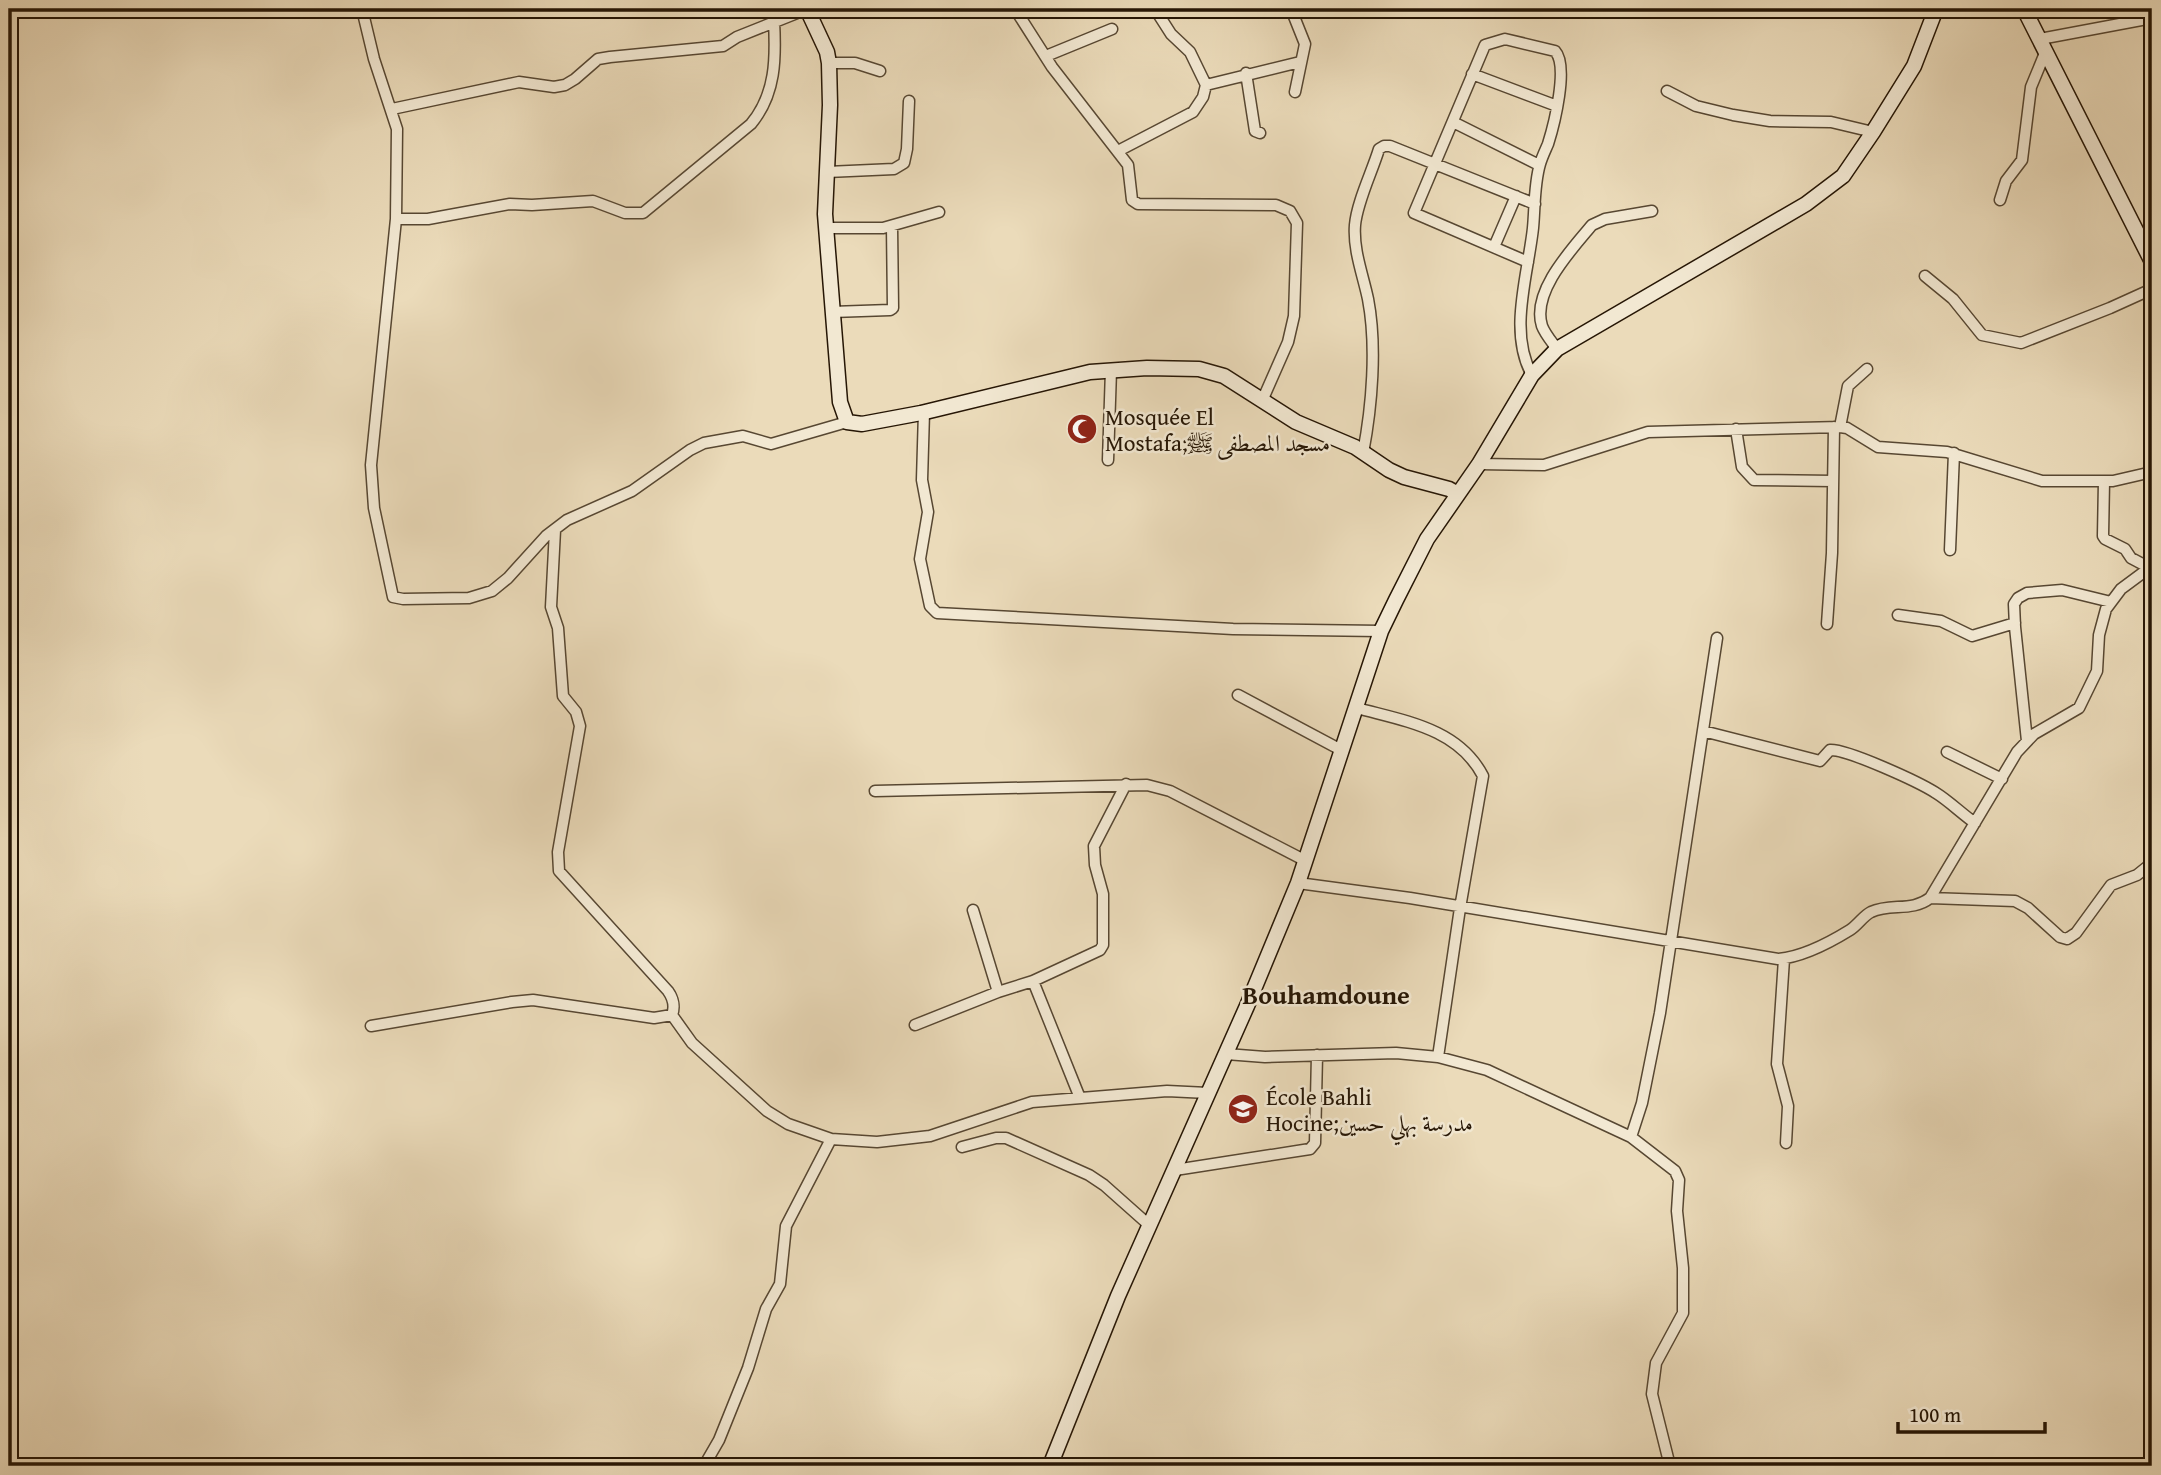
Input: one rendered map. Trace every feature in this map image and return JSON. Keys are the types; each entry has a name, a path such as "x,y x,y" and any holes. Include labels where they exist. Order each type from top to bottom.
{"main road":[{"path":"807,9 827,52 829,63 826,228 840,402 847,422 862,424 924,412 1056,379 1111,370 1187,368 1212,372 1240,385 1296,422 1339,439 1404,477 1458,494"},
{"path":"1050,1466 1118,1296 1226,1054 1298,883 1381,631 1427,540 1479,464 1532,376 1557,349 1828,190 1843,176 1914,66 1936,9"},
{"path":"2024,9 2152,262"}],"street":[{"path":"362,9 374,59 397,129 396,219 371,465 374,508 393,597 469,598 492,591 508,578 546,536 567,520 632,491 704,443 743,436 771,444 847,422"},
{"path":"392,109 519,82 554,87 565,85 598,59 723,46 737,37 807,9"},
{"path":"1015,9 1052,67 1128,165 1132,200 1138,204 1276,205 1290,211 1297,223 1294,316 1288,342 1262,401"},
{"path":"1118,151 1193,112 1203,97 1206,85 1190,52 1167,29 1155,9"},
{"path":"1291,9 1305,44 1295,92"},
{"path":"2000,200 2006,181 2022,160 2031,87 2042,46 2152,18"},
{"path":"396,219 435,218 510,204 593,201 625,213 643,213 751,124 762,111 775,62 774,21"},
{"path":"1046,56 1112,29"},
{"path":"1528,262 1414,213 1485,45 1499,39 1555,51 1562,62 1557,106 1539,165 1535,204 1528,262 1520,325 1521,349 1532,376"},
{"path":"1206,85 1300,62"},
{"path":"829,63 855,63 880,71"},
{"path":"1246,74 1255,131 1260,133"},
{"path":"1472,74 1557,106"},
{"path":"1667,91 1696,106 1733,115 1770,121 1831,122 1873,132"},
{"path":"827,172 894,169 904,163 909,101"},
{"path":"1453,122 1539,165"},
{"path":"1363,453 1370,415 1372,361 1368,299 1355,230 1356,216 1382,147 1387,145 1535,204"},
{"path":"1494,247 1516,197"},
{"path":"1557,349 1543,328 1541,318 1551,275 1592,225 1600,220 1652,211"},
{"path":"826,228 892,226 939,212"},
{"path":"832,312 893,308 892,226"},
{"path":"1925,276 1953,299 1982,335 2021,343 2152,289"},
{"path":"1827,624 1837,427 1848,386 1867,369"},
{"path":"1108,460 1111,370"},
{"path":"924,412 922,480 928,512 920,559 930,606 937,613 1233,629 1381,631"},
{"path":"1479,464 1544,465 1648,432 1837,427 1847,428 1878,447 1954,453 2042,481 2124,480 2152,472"},
{"path":"1736,429 1742,467 1754,480 1833,481"},
{"path":"1950,550 1954,453"},
{"path":"1298,883 1410,898 1784,959 1800,955 1852,929 1871,912 1885,908 1914,907 1930,898 2026,741 2079,708 2097,671 2102,621 2111,601 2121,589 2150,566 2131,558 2125,549 2105,539 2104,481"},
{"path":"555,530 551,607 558,628 563,696 576,712 580,726 558,852 559,871 672,997 672,1016"},
{"path":"2026,741 2014,604 2026,593 2070,591 2111,601"},
{"path":"1898,615 1941,621 1972,636 2015,623"},
{"path":"1631,1138 1653,1053 1717,638"},
{"path":"1238,695 1343,751"},
{"path":"1357,708 1442,734 1457,744 1478,766 1483,781 1460,908 1438,1057"},
{"path":"1703,731 1820,761 1830,750 1836,750 1938,793 1975,823"},
{"path":"1947,752 2001,779"},
{"path":"915,1025 998,992 1034,981 1101,948 1103,894 1095,865 1094,846 1126,784"},
{"path":"876,791 1147,785 1170,791 1306,861"},
{"path":"1930,898 2015,901 2028,908 2060,937 2067,939 2076,933 2111,885 2137,875 2152,863"},
{"path":"973,910 998,992"},
{"path":"1784,959 1777,1064 1788,1105 1786,1143"},
{"path":"1034,981 1080,1098"},
{"path":"371,1026 533,1000 654,1018 672,1016"},
{"path":"672,1016 692,1043 767,1111 789,1124 831,1139 877,1142 930,1136 1032,1102 1167,1091 1208,1093"},
{"path":"1226,1054 1265,1057 1396,1053 1438,1057 1487,1070 1631,1138 1675,1171 1679,1180 1677,1211 1683,1268 1683,1313 1656,1363 1652,1394 1670,1466"},
{"path":"1175,1170 1310,1149 1314,1143 1317,1055"},
{"path":"962,1147 1006,1138 1089,1175 1149,1225"},
{"path":"704,1466 719,1440 748,1368 766,1309 780,1284 786,1226 831,1139"}],"place":[{"name":"Mosquée El Mostafa;مسجد المصطفى ﷺ","path":"1082,429"},
{"name":"École Bahli Hocine;مدرسة بهلي حسين","path":"1243,1109"}],"district":[{"name":"Bouhamdoune","path":"1326,994"}]}
